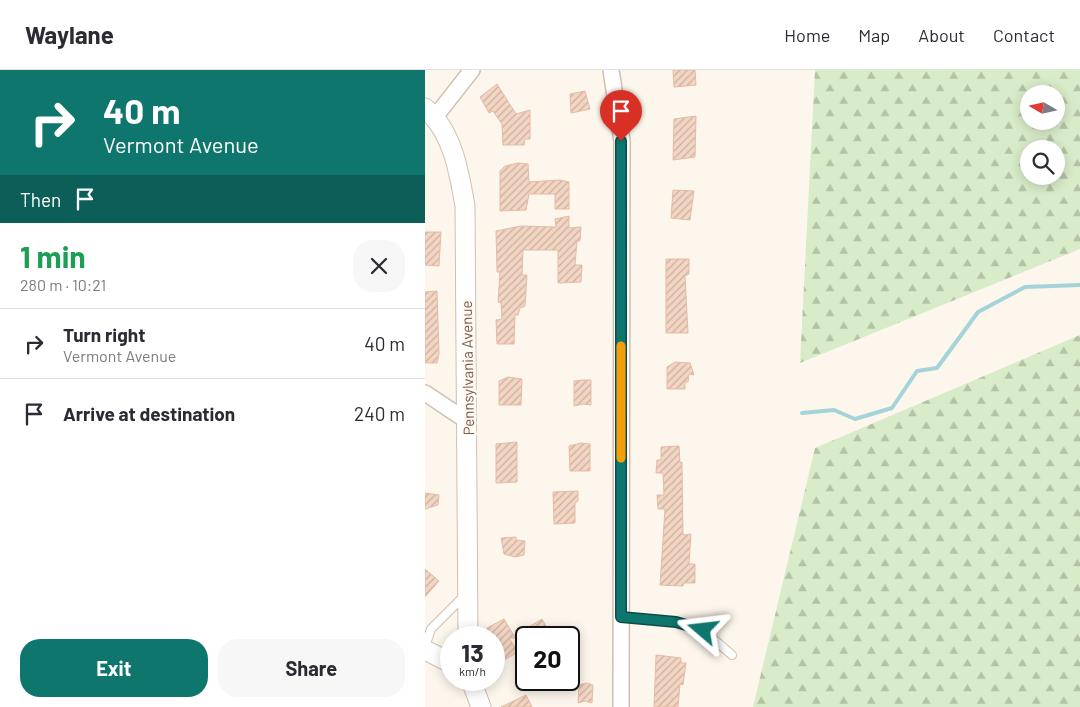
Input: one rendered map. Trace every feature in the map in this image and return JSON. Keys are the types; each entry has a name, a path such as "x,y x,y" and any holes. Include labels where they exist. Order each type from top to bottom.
{"street":[{"path":"430,112 471,70"},
{"path":"611,70 621,141 621,707"},
{"name":"Pennsylvania Avenue","path":"430,112 456,158 465,206 469,626"},
{"path":"425,393 467,421"},
{"path":"425,650 440,658"},
{"path":"475,691 481,707"}],"lane":[{"path":"425,646 428,628 468,592"},
{"path":"621,617 676,622 703,630 732,655"}],"green space":[{"path":"815,70 1080,70 1080,249 800,363"},
{"path":"1080,335 1080,707 753,707 815,448"}],"building":[{"path":"673,70 695,70 696,85 674,87"},
{"path":"497,84 516,114 530,110 530,139 525,139 524,145 503,145 502,124 493,111 489,113 480,97"},
{"path":"585,91 590,109 571,113 570,94"},
{"path":"696,116 695,157 673,160 674,119"},
{"path":"518,163 528,164 529,182 560,180 569,182 569,209 555,209 555,194 529,194 526,210 500,211 500,171 505,166"},
{"path":"673,190 694,191 690,220 671,218"},
{"path":"569,216 569,228 581,227 580,241 577,241 575,265 582,265 581,282 558,283 558,250 523,250 522,275 527,275 525,306 520,308 518,315 515,315 514,344 497,344 496,320 502,319 501,303 498,302 500,272 497,272 496,231 521,226 556,227 555,219"},
{"path":"425,232 441,232 439,266 425,265"},
{"path":"666,259 689,259 689,274 685,276 688,333 666,333"},
{"path":"437,291 439,354 437,363 425,363 425,292"},
{"path":"675,362 690,363 694,375 689,374 688,382 685,382 685,389 667,389 667,367"},
{"path":"508,377 522,379 521,405 499,405 499,381"},
{"path":"591,380 591,405 574,406 574,381"},
{"path":"517,442 517,482 496,483 496,444"},
{"path":"581,443 590,444 590,471 570,471 569,446"},
{"path":"679,446 680,463 682,462 683,535 691,534 689,564 695,564 695,583 684,583 683,586 660,585 665,509 658,509 657,495 664,495 663,473 656,473 657,460 661,460 661,447"},
{"path":"578,491 578,501 575,503 575,523 554,524 553,492"},
{"path":"425,493 439,495 438,505 425,509"},
{"path":"516,537 516,540 525,541 524,555 515,557 504,554 501,538"},
{"path":"425,569 439,581 425,597"},
{"path":"504,619 515,635 515,638 509,638 515,647 515,654 505,660 505,626 491,626"},
{"path":"542,619 546,626 530,626"},
{"path":"656,655 681,658 681,663 686,663 683,685 680,684 678,707 654,707"},
{"path":"586,683 593,685 592,703 585,701 578,703 580,685"},
{"path":"526,695 532,707 501,707"}],"waterway":[{"path":"802,413 834,410 855,419 892,408 917,371 937,368 978,312 1025,287 1080,285"}],"slow traffic":[{"path":"621,346 621,458"}],"route":[{"path":"621,141 621,617 676,622 703,630"}]}
